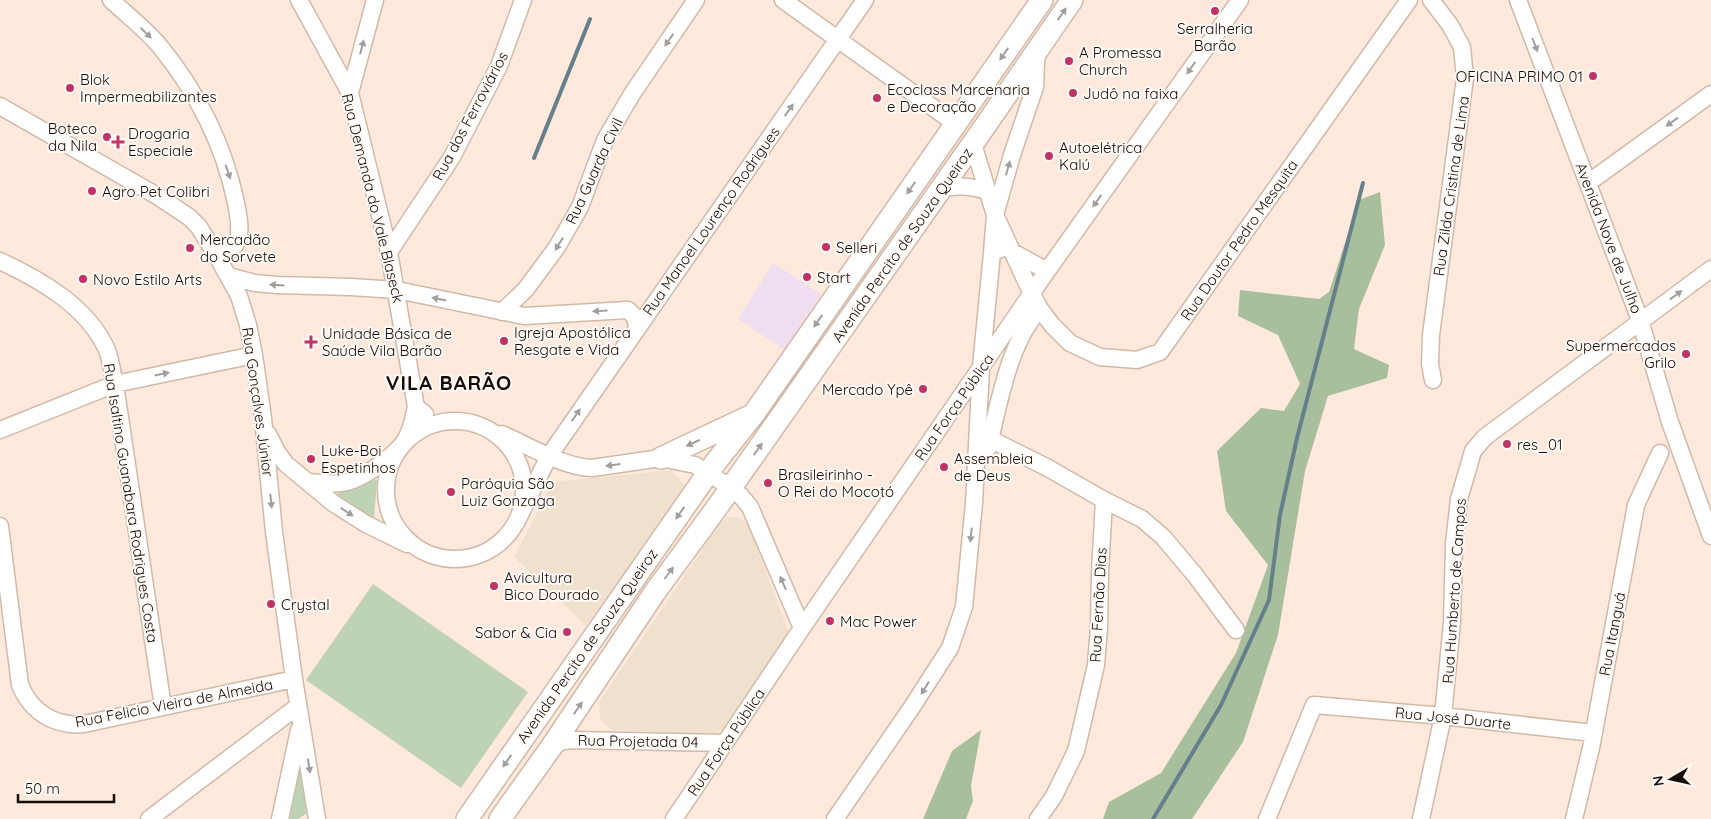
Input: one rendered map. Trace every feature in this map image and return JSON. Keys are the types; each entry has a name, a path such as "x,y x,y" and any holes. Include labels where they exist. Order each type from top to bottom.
{"main road":[{"name":"Avenida Percito de Souza Queiroz","path":"466,819 708,473 753,415 1042,0"},
{"name":"Avenida Percito de Souza Queiroz","path":"500,819 552,746 655,592 730,489 1072,0"},
{"path":"661,458 753,415"}],"street":[{"path":"111,0 157,43 180,73 202,107 219,145 232,183 239,229 238,239 234,246 218,258"},
{"name":"Rua Demanda do Vale Blaseck","path":"299,0 350,94 389,252 416,407 412,424 402,445"},
{"path":"350,94 375,0"},
{"name":"Rua dos Ferroviários","path":"389,252 452,157 499,66 524,0"},
{"name":"Rua Guarda Civil","path":"502,312 526,289 557,247 580,207 605,140 632,94 696,0"},
{"path":"783,0 956,124"},
{"name":"Rua Manoel Lourenço Rodrigues","path":"516,523 549,456 865,0"},
{"name":"Rua Força Pública","path":"674,819 802,628 1047,271 1240,0"},
{"name":"Rua Doutor Pedro Mesquita","path":"995,215 1040,309 1052,325 1070,343 1100,357 1137,360 1160,352 1409,0"},
{"name":"Rua Zilda Cristina de Lima","path":"1431,0 1450,26 1462,47 1465,78 1431,334 1430,364 1433,380"},
{"name":"Avenida Nove de Julho","path":"1518,0 1640,320 1670,422 1711,536"},
{"path":"835,819 950,648 964,607 974,503 984,437 982,367 995,215 1012,155 1035,87 1039,47"},
{"path":"1588,183 1711,94"},
{"name":"Rua Gonçalves Júnior","path":"0,106 151,192 189,217 218,258 239,296 248,325 254,356 263,418 274,532 294,679 317,819"},
{"path":"973,144 995,215"},
{"path":"941,189 966,186 988,192"},
{"path":"992,253 1010,249 1047,271"},
{"name":"Rua Isaltino Guanabara Rodrigues Costa","path":"0,261 18,269 62,295 94,328 107,351 115,384 163,707"},
{"name":"Rua Humberto de Campos","path":"1421,819 1444,716 1452,622 1454,544 1459,499 1474,451 1485,437 1711,269"},
{"path":"228,276 255,283 277,285 397,290 524,316 628,310 635,317 637,327"},
{"path":"984,437 1019,341 1029,322 1040,309"},
{"path":"0,430 115,384 254,356"},
{"path":"416,407 441,422"},
{"path":"263,418 277,452 292,469 333,503 366,524 425,553 450,560 476,556 499,544 516,523 524,498 522,472 510,448 494,432 483,426"},
{"path":"308,482 346,482 360,477 373,469 420,430 441,422 463,421 483,426 549,456 583,468 661,458 695,465 741,496 750,507 802,628"},
{"name":"Rua Itanguá","path":"1574,819 1591,748 1592,733 1636,505 1660,453 1670,422"},
{"path":"984,437 1048,468 1142,519 1163,537 1195,575 1236,630"},
{"path":"1660,453 1677,443"},
{"path":"402,445 394,457 389,470 386,484 388,504 395,524 403,536 425,553"},
{"name":"Rua Fernão Dias","path":"1038,819 1054,796 1076,751 1096,665 1100,626 1100,573 1104,500"},
{"name":"Rua Felicio Vieira de Almeida","path":"0,526 20,685 33,707 51,720 75,725 294,679"},
{"name":"Rua José Duarte","path":"1267,819 1314,705 1444,716 1592,733"},
{"path":"149,819 300,713"},
{"path":"280,819 300,713"},
{"name":"Rua Projetada 04","path":"552,746 563,741 573,740 725,742"}],"shaded area":[{"path":"773,263 821,294 785,350 738,319"},
{"path":"671,470 688,488 586,626 514,557 553,482"},
{"path":"727,517 737,517 749,527 789,633 731,720 716,734 613,730 606,726 600,718 599,702 720,523"}],"green space":[{"path":"1380,192 1385,245 1359,309 1354,349 1389,365 1387,378 1328,396 1305,471 1278,635 1243,742 1192,819 1103,819 1109,802 1161,773 1236,653 1268,565 1226,511 1217,451 1261,408 1284,411 1300,384 1278,335 1238,316 1240,290 1319,299 1329,292 1359,200"},
{"path":"371,480 377,480 374,519 336,494"},
{"path":"373,584 528,692 461,788 306,680"},
{"path":"981,730 971,786 973,801 966,819 923,819 952,751"},
{"path":"300,750 309,812 298,819 290,819"}],"waterway":[{"path":"534,158 590,19"},
{"path":"1153,819 1221,705 1269,600 1280,515 1297,438 1363,183"}],"place":[{"name":"Serralheria Barão","path":"1215,11"},
{"name":"A Promessa Church","path":"1069,61"},
{"name":"OFICINA PRIMO 01","path":"1593,76"},
{"name":"Blok Impermeabilizantes","path":"70,88"},
{"name":"Judô na faixa","path":"1073,93"},
{"name":"Ecoclass Marcenaria e Decoração","path":"877,98"},
{"name":"Boteco da Nila","path":"107,137"},
{"name":"Drogaria Especiale","path":"118,142"},
{"name":"Autoelétrica Kalú","path":"1049,156"},
{"name":"Agro Pet Colibri","path":"92,191"},
{"name":"Selleri","path":"826,247"},
{"name":"Mercadão do Sorvete","path":"190,248"},
{"name":"Start","path":"807,277"},
{"name":"Novo Estilo Arts","path":"83,279"},
{"name":"Igreja Apostólica Resgate e Vida","path":"504,341"},
{"name":"Unidade Básica de Saúde Vila Barão","path":"311,342"},
{"name":"Supermercados Grilo","path":"1686,354"},
{"name":"Mercado Ypê","path":"923,389"},
{"name":"res_01","path":"1507,444"},
{"name":"Luke-Boi Espetinhos","path":"311,459"},
{"name":"Assembleia de Deus","path":"944,467"},
{"name":"Brasileirinho - O Rei do Mocotó","path":"768,483"},
{"name":"Paróquia São Luiz Gonzaga","path":"451,492"},
{"name":"Avicultura Bico Dourado","path":"494,586"},
{"name":"Crystal","path":"271,604"},
{"name":"Mac Power","path":"830,621"},
{"name":"Sabor & Cia","path":"567,632"}],"district":[{"name":"VILA BARÃO","path":"449,382"}]}
